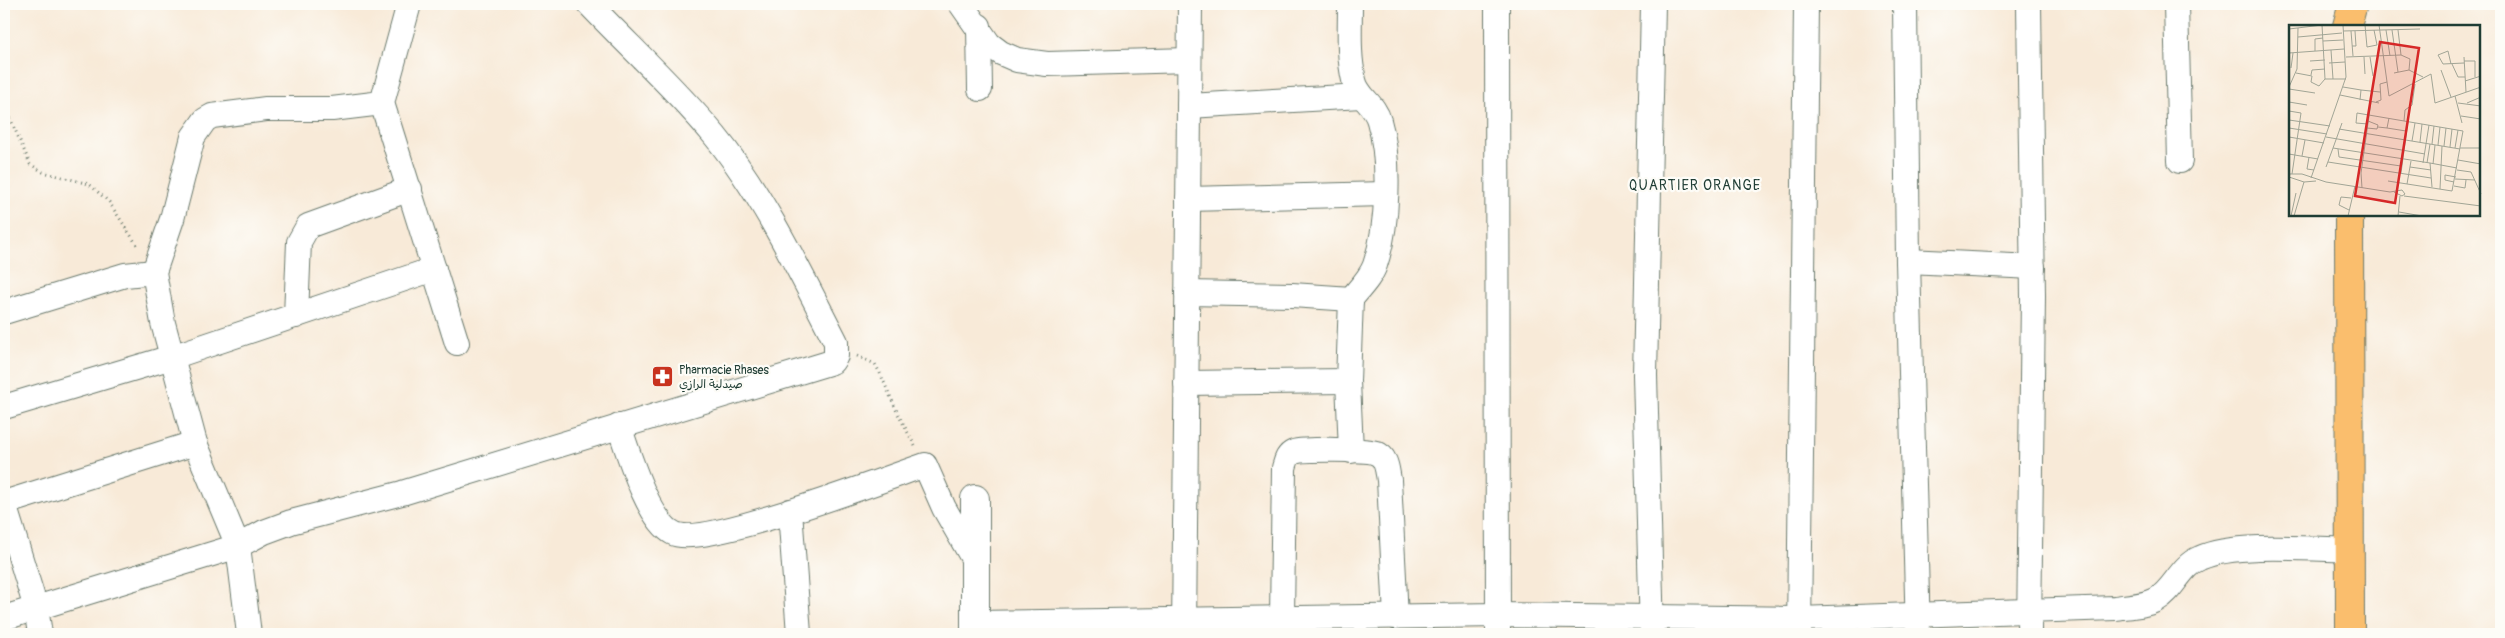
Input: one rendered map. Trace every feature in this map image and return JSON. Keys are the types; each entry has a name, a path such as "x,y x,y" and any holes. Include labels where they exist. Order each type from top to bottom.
{"main road":[{"path":"2334,4 2338,25"},
{"path":"2347,25 2353,4"},
{"path":"2349,216 2350,634"}],"street":[{"path":"409,4 382,104 457,343"},
{"path":"4,618 238,546 264,532 291,522 402,493 832,362 838,350 836,342 756,195 716,137 668,84 589,4"},
{"path":"961,4 989,44 1017,60 1046,64 1190,60"},
{"path":"979,4 980,89"},
{"path":"1184,627 1190,4"},
{"path":"1350,4 1350,59 1355,86 1361,96 1370,104 1379,121 1385,162 1385,194 1375,267 1351,299 1348,381 1351,451"},
{"path":"1497,4 1498,625"},
{"path":"1652,626 1645,374 1653,4"},
{"path":"1799,627 1806,4"},
{"path":"1905,4 1908,262 1918,625"},
{"path":"2029,4 2033,267 2029,623"},
{"path":"2176,4 2180,161"},
{"path":"1189,106 1361,96"},
{"path":"248,634 238,546 195,443 162,323 154,272 172,219 193,138 205,120 212,116 266,110 332,109 382,104"},
{"path":"296,316 299,242 308,226 410,189"},
{"path":"1188,199 1385,194"},
{"path":"1908,262 2033,267"},
{"path":"4,407 172,356 434,269"},
{"path":"4,312 125,275 154,272"},
{"path":"1187,292 1351,299"},
{"path":"1186,383 1348,381"},
{"path":"619,426 652,510 662,525 674,534 694,536 790,511 925,464 944,508 975,562"},
{"path":"40,634 36,608 4,503 195,443"},
{"path":"1282,618 1284,468 1286,460 1289,455 1296,452 1351,451 1377,453 1384,459 1389,480 1396,617"},
{"path":"975,499 975,629 1184,627 1282,618 1333,626 1396,617 1498,625 1799,627 2029,623 2147,604 2166,592 2187,566 2197,559 2217,552 2231,550 2351,550"},
{"path":"790,511 799,634"}],"path":[{"path":"4,104 30,164 43,172 89,184 110,202 154,272"},
{"path":"838,350 875,364 925,464"}],"place":[{"name":"Pharmacie Rhases صيدلية الرازي","path":"663,377"}],"district":[{"name":"QUARTIER ORANGE","path":"1695,185"}]}
